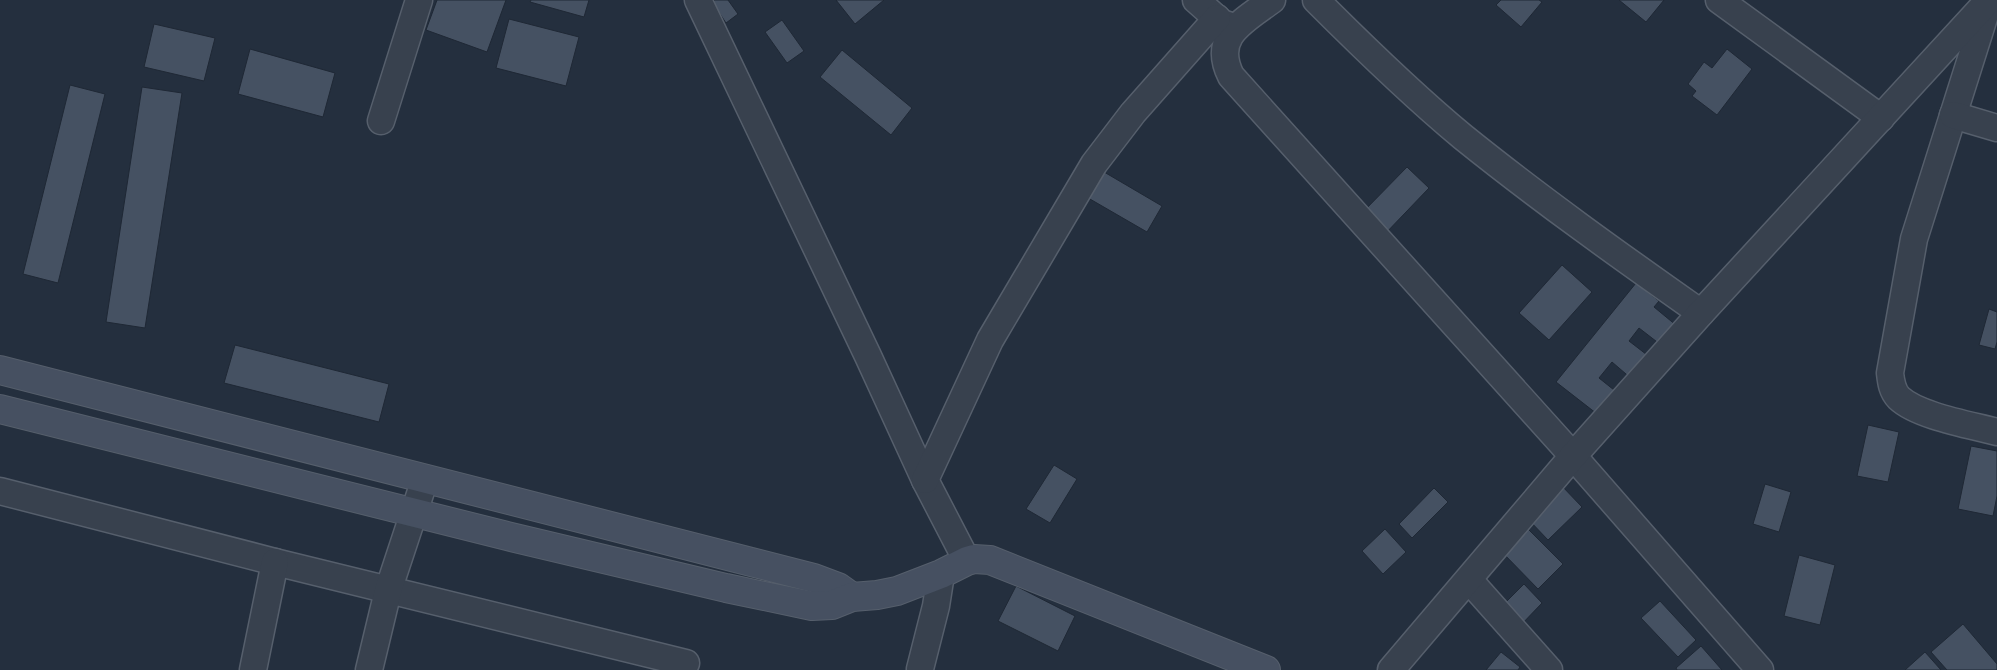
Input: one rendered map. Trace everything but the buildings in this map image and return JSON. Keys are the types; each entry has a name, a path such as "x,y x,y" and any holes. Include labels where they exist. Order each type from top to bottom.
{"street":[{"path":"380,121 419,0"},
{"path":"698,0 925,480 967,561"},
{"path":"1196,0 1226,23 1229,36 1226,45 1226,66 1231,76 1573,456 1760,670"},
{"path":"925,480 990,340 1094,164 1133,113 1226,23 1272,0"},
{"path":"1316,0 1386,70 1463,136 1571,220 1701,313"},
{"path":"1719,0 1881,118"},
{"path":"1391,670 1573,456 1701,313 1989,0"},
{"path":"1989,0 1914,240 1890,373 1891,385 1898,397 1909,405 1926,412 1997,432"},
{"path":"1953,115 1997,128"},
{"path":"0,370 814,578 838,587 852,597"},
{"path":"0,409 415,513 726,588 812,606 832,605 852,597 897,591 941,574 967,561 974,559 990,560 1266,670"},
{"path":"369,670 388,591 425,479"},
{"path":"0,491 388,591 686,662"},
{"path":"253,670 275,562"},
{"path":"920,669 936,606 941,574"},
{"path":"1469,580 1549,670"}]}
